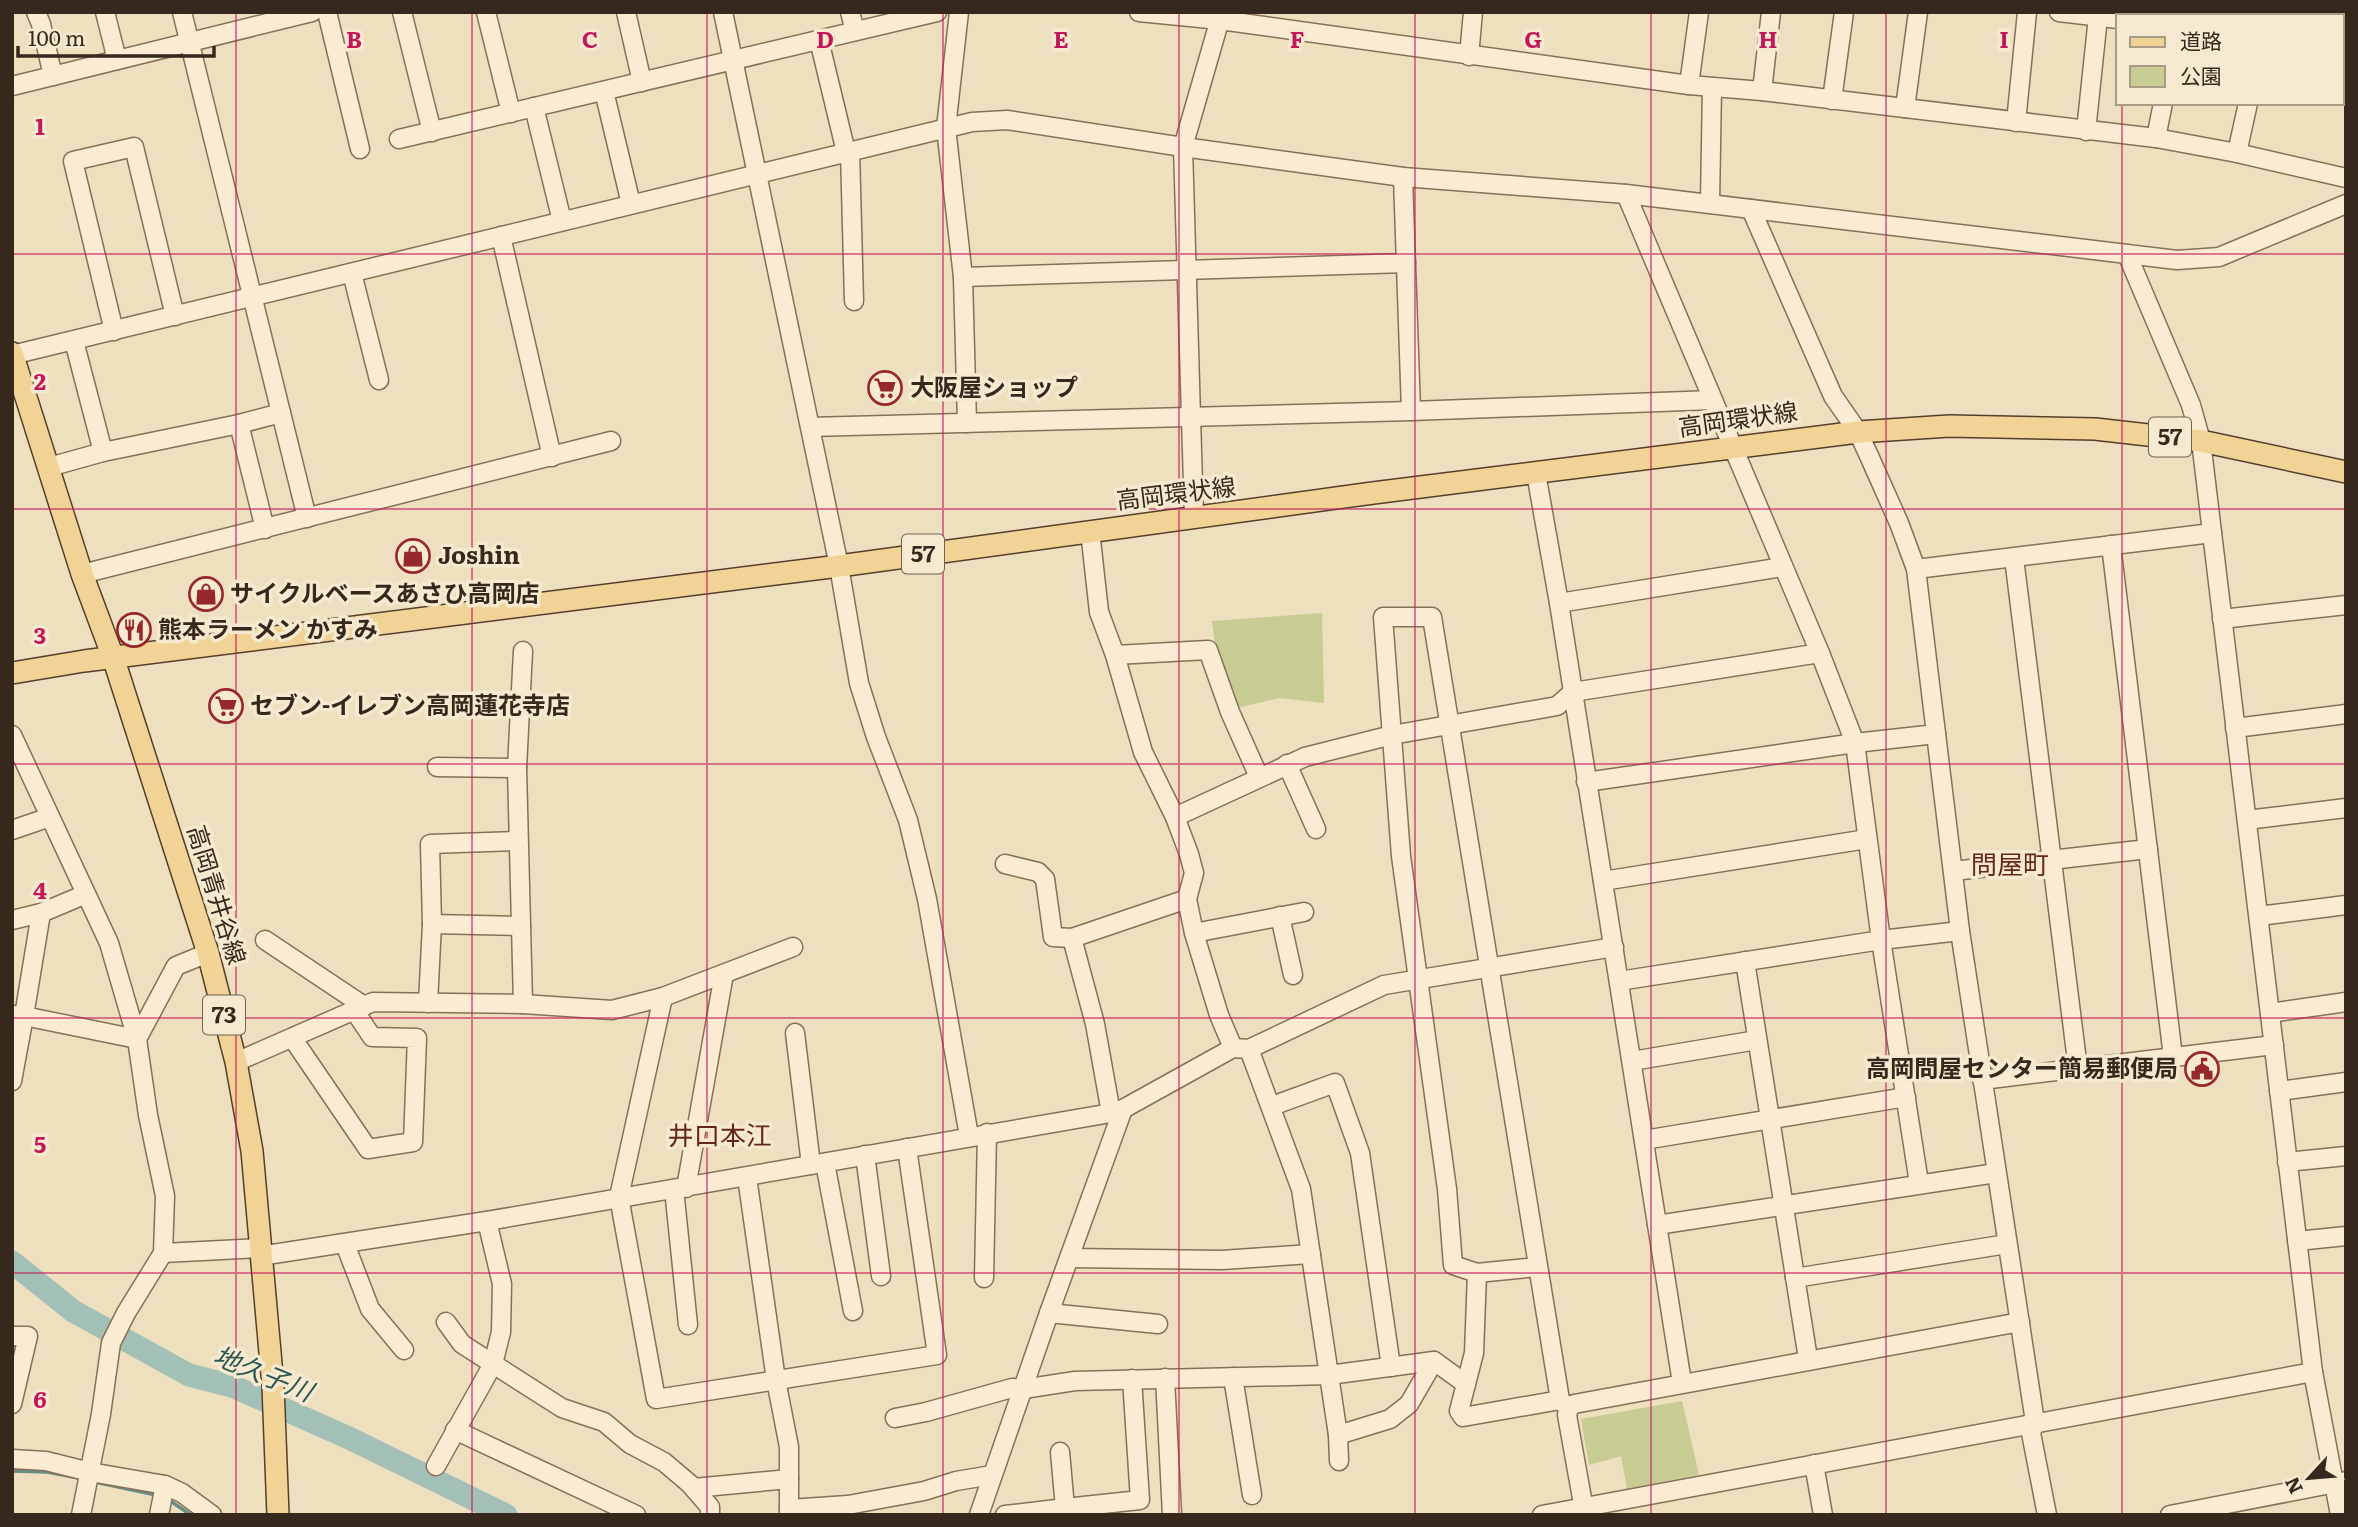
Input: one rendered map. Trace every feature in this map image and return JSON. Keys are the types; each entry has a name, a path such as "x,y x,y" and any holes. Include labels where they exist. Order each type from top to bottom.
{"main road":[{"name":"高岡青井谷線","path":"12,354 208,953 236,1062 252,1151 273,1387 278,1515"},
{"name":"高岡環状線","path":"12,673 113,657 839,566 1858,432 1949,426 2095,429 2201,441 2346,472"}],"street":[{"path":"36,12 53,76"},
{"path":"105,12 117,60"},
{"path":"182,12 307,519"},
{"path":"12,86 312,12"},
{"path":"327,12 360,149"},
{"path":"402,12 432,132"},
{"path":"486,12 511,113"},
{"path":"626,12 642,82"},
{"path":"723,12 839,566 859,683 876,737 908,820 927,899 969,1136"},
{"path":"850,12 855,31"},
{"path":"399,139 936,12"},
{"path":"959,12 946,128 963,277 967,424"},
{"path":"1139,12 1221,16 1469,56 1689,85 1762,91 2156,138 2346,178"},
{"path":"1469,56 1473,12"},
{"path":"1689,85 1699,12"},
{"path":"1762,91 1772,12"},
{"path":"1832,100 1844,12"},
{"path":"1905,108 1918,12"},
{"path":"2016,122 2027,12"},
{"path":"2059,12 2116,19"},
{"path":"1194,518 1183,147 1221,16"},
{"path":"2086,131 2098,17"},
{"path":"819,40 848,151 854,302"},
{"path":"1710,203 1712,87"},
{"path":"604,91 631,204"},
{"path":"2156,138 2163,105"},
{"path":"2237,153 2248,105"},
{"path":"534,107 562,222"},
{"path":"12,354 972,122 1007,120 1403,177 1710,203 2177,260 2219,257 2346,204"},
{"path":"114,331 73,161 134,148 175,316"},
{"path":"1403,177 1411,411"},
{"path":"1626,194 1820,653 1855,743 1881,940 1919,1183"},
{"path":"1751,209 1833,396 1858,432 1899,523 1916,569 1960,931 2035,1422 2031,1433 2047,1515"},
{"path":"501,236 552,457"},
{"path":"2127,254 2191,405 2201,441 2313,1372 2340,1482 2340,1515"},
{"path":"963,277 1406,263"},
{"path":"352,273 379,380"},
{"path":"74,341 103,452"},
{"path":"810,427 1713,400"},
{"path":"48,467 103,452 281,413"},
{"path":"239,424 265,529"},
{"path":"82,574 611,441"},
{"path":"1536,473 1559,603 1682,1383"},
{"path":"1090,531 1099,612 1115,655 1143,752 1175,817 1194,873 1187,899 1194,933 1219,1015 1272,1106 1301,1189 1338,1435 1339,1461"},
{"path":"1916,569 2212,533"},
{"path":"2111,545 2174,1057"},
{"path":"2014,558 2078,1069"},
{"path":"1559,603 1782,568"},
{"path":"2222,620 2346,605"},
{"path":"1537,1267 1477,1273 1452,1265 1447,1189 1401,856 1382,617 1432,617 1537,1267 1584,1511"},
{"path":"1115,655 1208,650 1230,712 1259,777"},
{"path":"523,651 517,768 523,1004"},
{"path":"1175,817 1305,757 1392,735 1557,706 1573,692 1820,653"},
{"path":"2235,728 2346,714"},
{"path":"1586,782 1936,734"},
{"path":"12,735 108,943 137,1039 148,1115 165,1196 163,1253 111,1343 89,1478 80,1515"},
{"path":"1287,764 1316,829"},
{"path":"436,767 517,768"},
{"path":"2247,820 2346,807"},
{"path":"12,830 50,817"},
{"path":"1603,881 1867,839"},
{"path":"428,1003 432,924 430,844 518,841"},
{"path":"1953,871 2148,849"},
{"path":"1005,864 1038,872 1045,879 1054,937 1072,938 1187,899"},
{"path":"12,920 41,913 86,894"},
{"path":"2259,916 2346,905"},
{"path":"1194,933 1304,912"},
{"path":"12,1080 18,1015 41,913"},
{"path":"1280,916 1293,975"},
{"path":"432,924 520,926"},
{"path":"1619,981 1881,940 1960,931"},
{"path":"979,1515 1070,1258 1117,1111 1072,938"},
{"path":"265,940 359,1008 372,1037 417,1038 413,1142 368,1149 293,1039"},
{"path":"236,1062 373,1002 523,1004 612,1010 663,997 793,947"},
{"path":"163,1253 260,1252 345,1244 747,1177 1117,1111 1241,1049 1384,985 1614,947"},
{"path":"137,1039 176,966 208,953"},
{"path":"1745,961 1808,1359"},
{"path":"688,1325 680,1188 724,974"},
{"path":"663,997 619,1197 656,1399 937,1355 907,1148"},
{"path":"2270,1013 2346,1002"},
{"path":"18,1015 137,1039"},
{"path":"795,1032 818,1164 852,1311"},
{"path":"1632,1061 1758,1041"},
{"path":"1982,1080 2274,1045"},
{"path":"2279,1091 2346,1082"},
{"path":"1272,1106 1335,1083 1360,1153 1391,1367"},
{"path":"1644,1140 1906,1097"},
{"path":"984,1278 987,1133"},
{"path":"864,1155 881,1276"},
{"path":"2287,1163 2346,1156"},
{"path":"1657,1225 1996,1173"},
{"path":"747,1177 776,1380 789,1447 789,1512 848,1506 992,1475"},
{"path":"436,1466 493,1364 501,1332 502,1284 487,1221"},
{"path":"2297,1241 2346,1236"},
{"path":"345,1244 370,1309 404,1350"},
{"path":"1795,1278 2007,1244"},
{"path":"1070,1258 1222,1260 1311,1254"},
{"path":"1477,1273 1474,1353 1459,1411 1463,1417 1574,1404 2020,1322"},
{"path":"1049,1312 1158,1324"},
{"path":"446,1322 462,1345 562,1408 604,1422 630,1444 664,1462 694,1488 709,1507 710,1515"},
{"path":"12,1336 28,1336 12,1404"},
{"path":"895,1418 1012,1388 1023,1389 1076,1381 1329,1374 1434,1361 1466,1384"},
{"path":"1338,1435 1390,1419 1409,1404 1434,1361"},
{"path":"1542,1515 1629,1507 1814,1464 2313,1372"},
{"path":"1233,1377 1252,1494"},
{"path":"1165,1378 1172,1515"},
{"path":"1005,1515 1140,1500 1132,1379"},
{"path":"455,1430 636,1515"},
{"path":"1060,1452 1065,1508"},
{"path":"12,1459 46,1461 89,1478 162,1498 182,1493 212,1515"},
{"path":"1814,1464 1823,1515"},
{"path":"694,1488 789,1479"},
{"path":"2170,1515 2340,1482"}],"green space":[{"path":"1322,613 1324,703 1279,698 1237,708 1215,645 1212,621"},
{"path":"1682,1401 1699,1475 1627,1489 1621,1456 1589,1465 1581,1419"}],"waterway":[{"name":"地久子川","path":"12,1262 73,1311 189,1375 232,1386 349,1438 506,1515"},
{"path":"12,1471 47,1472 84,1479"},
{"path":"95,1482 156,1495"},
{"path":"166,1498 191,1515"}],"place":[{"name":"大阪屋ショップ","path":"885,388"},
{"name":"Joshin","path":"413,556"},
{"name":"サイクルベースあさひ高岡店","path":"206,594"},
{"name":"熊本ラーメン かすみ","path":"134,630"},
{"name":"セブン-イレブン高岡蓮花寺店","path":"226,706"},
{"name":"高岡問屋センター簡易郵便局","path":"2202,1069"}],"district":[{"name":"問屋町","path":"2010,865"},
{"name":"井口本江","path":"720,1136"}]}
